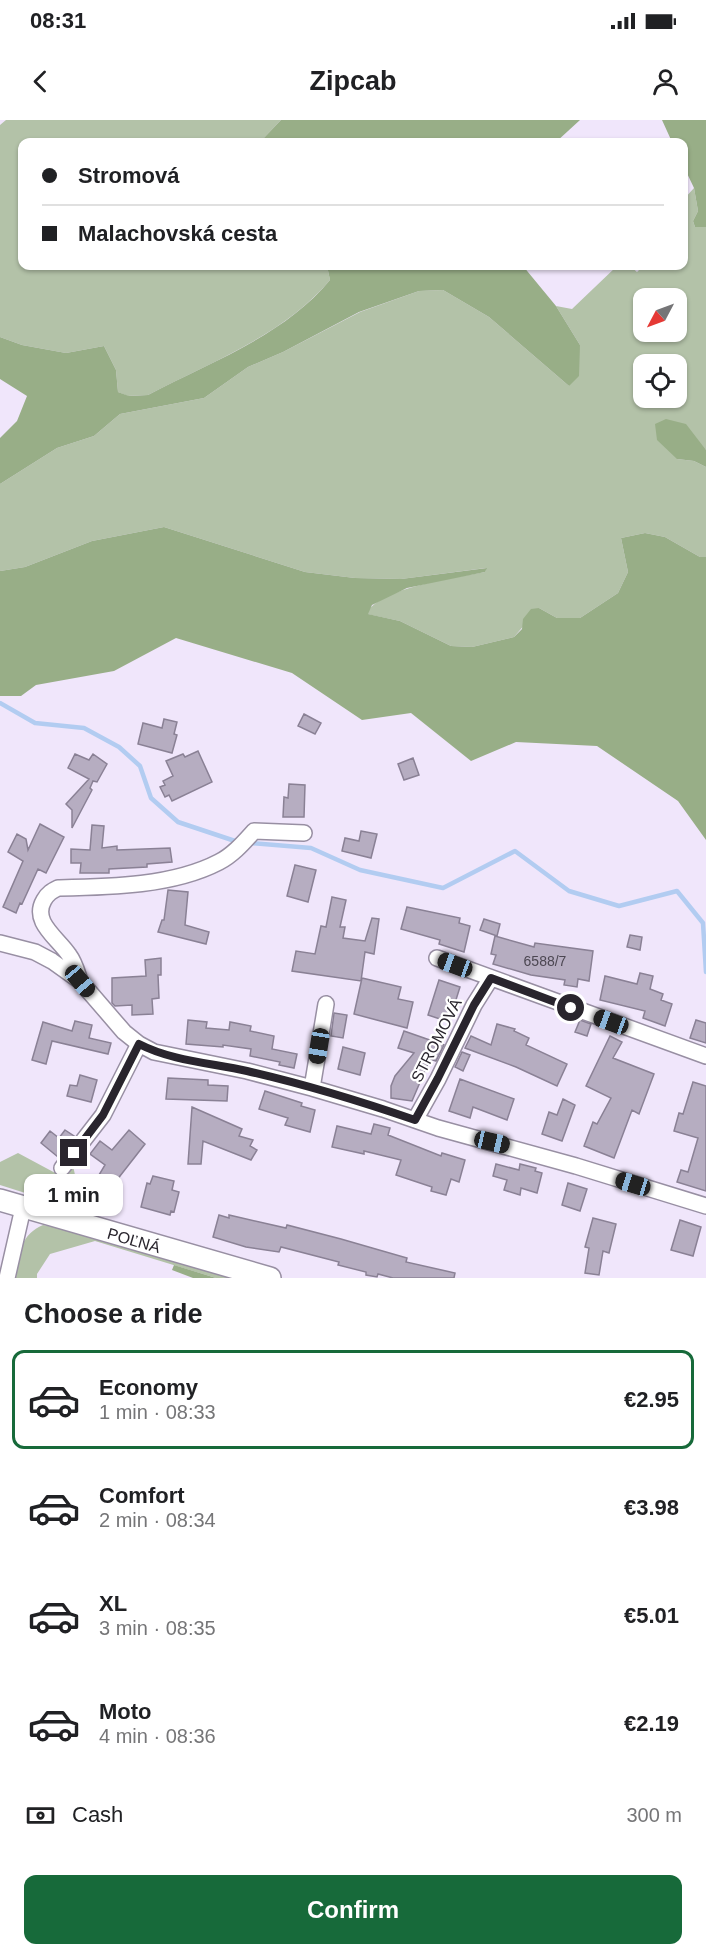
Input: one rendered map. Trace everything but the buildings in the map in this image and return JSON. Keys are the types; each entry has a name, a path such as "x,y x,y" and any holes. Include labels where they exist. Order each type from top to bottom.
{"street":[{"path":"80,981 70,956 42,923 39,914 41,906 51,891 58,888 112,887 193,873 221,862 254,831 304,833"},
{"path":"0,943 35,952 52,961 80,981 124,1032 154,1052 247,1071 312,1088 438,1128 565,1162 706,1206"},
{"path":"437,958 706,1056"},
{"name":"STROMOVÁ","path":"415,1120 474,1005 491,978"},
{"path":"312,1088 326,1004"},
{"path":"62,1168 103,1115 139,1044"},
{"name":"POĽNÁ","path":"0,1200 270,1278"},
{"path":"7,1278 23,1208"}],"green space":[{"path":"6,120 281,120 264,138 18,138 18,270 328,270 330,280 311,300 268,332 148,395 128,396 118,392 116,370 104,346 66,353 22,345 0,337 0,125"},
{"path":"281,120 580,120 560,138 264,138"},
{"path":"662,120 706,120 706,227 695,227 693,221 698,211 694,188 688,175 688,138 670,138"},
{"path":"694,188 698,211 693,221 695,227 706,227 706,450 677,459 694,461 706,467 706,557 700,557 665,537 645,533 621,538 628,572 618,593 580,618 557,618 539,608 514,637 472,647 451,646 400,621 367,614 374,605 401,591 485,572 486,568 401,579 355,578 305,572 164,527 92,541 25,567 0,571 0,484 57,448 94,436 120,414 204,398 248,367 283,352 360,312 419,291 443,290 489,317 569,386 580,345 556,306 572,309 613,270 635,270 637,272 639,270 688,270 688,195"},
{"path":"328,270 526,270 556,306 580,345 579,376 569,386 489,317 443,290 419,291 359,312 283,352 248,367 204,398 120,414 94,436 57,448 0,484 0,438 17,421 27,396 0,379 0,337 22,345 66,353 104,346 116,370 118,392 129,396 148,395 269,332 312,300 330,280"},
{"path":"666,419 686,424 706,450 706,467 694,461 677,459 657,440 655,424"},
{"path":"164,527 305,572 355,578 401,579 487,568 485,572 407,588 372,605 368,614 400,621 451,646 472,647 514,637 522,629 523,619 531,609 539,608 557,618 580,618 618,593 628,572 621,538 645,533 665,537 700,557 706,557 706,840 678,801 597,746 516,742 471,761 411,713 362,720 292,673 176,638 114,671 36,685 21,696 0,696 0,571 25,567 92,541"},
{"path":"18,1153 59,1175 66,1173 73,1165 82,1211 0,1185 0,1162"},
{"path":"43,1225 234,1278 216,1278 95,1241 50,1254 37,1274 37,1278 16,1278 19,1254 25,1240 35,1229"},
{"path":"174,1265 216,1278 193,1278 172,1270"}],"waterway":[{"path":"0,703 35,723 84,728 119,747 140,766 151,798 178,822 238,842"},
{"path":"250,843 311,848 360,870 443,888 515,851 569,891 619,906 677,891 703,923 706,972"}],"route":[{"path":"74,1153 103,1115 139,1044 154,1052 247,1071 312,1088 415,1120 474,1005 491,978 571,1008"}]}
